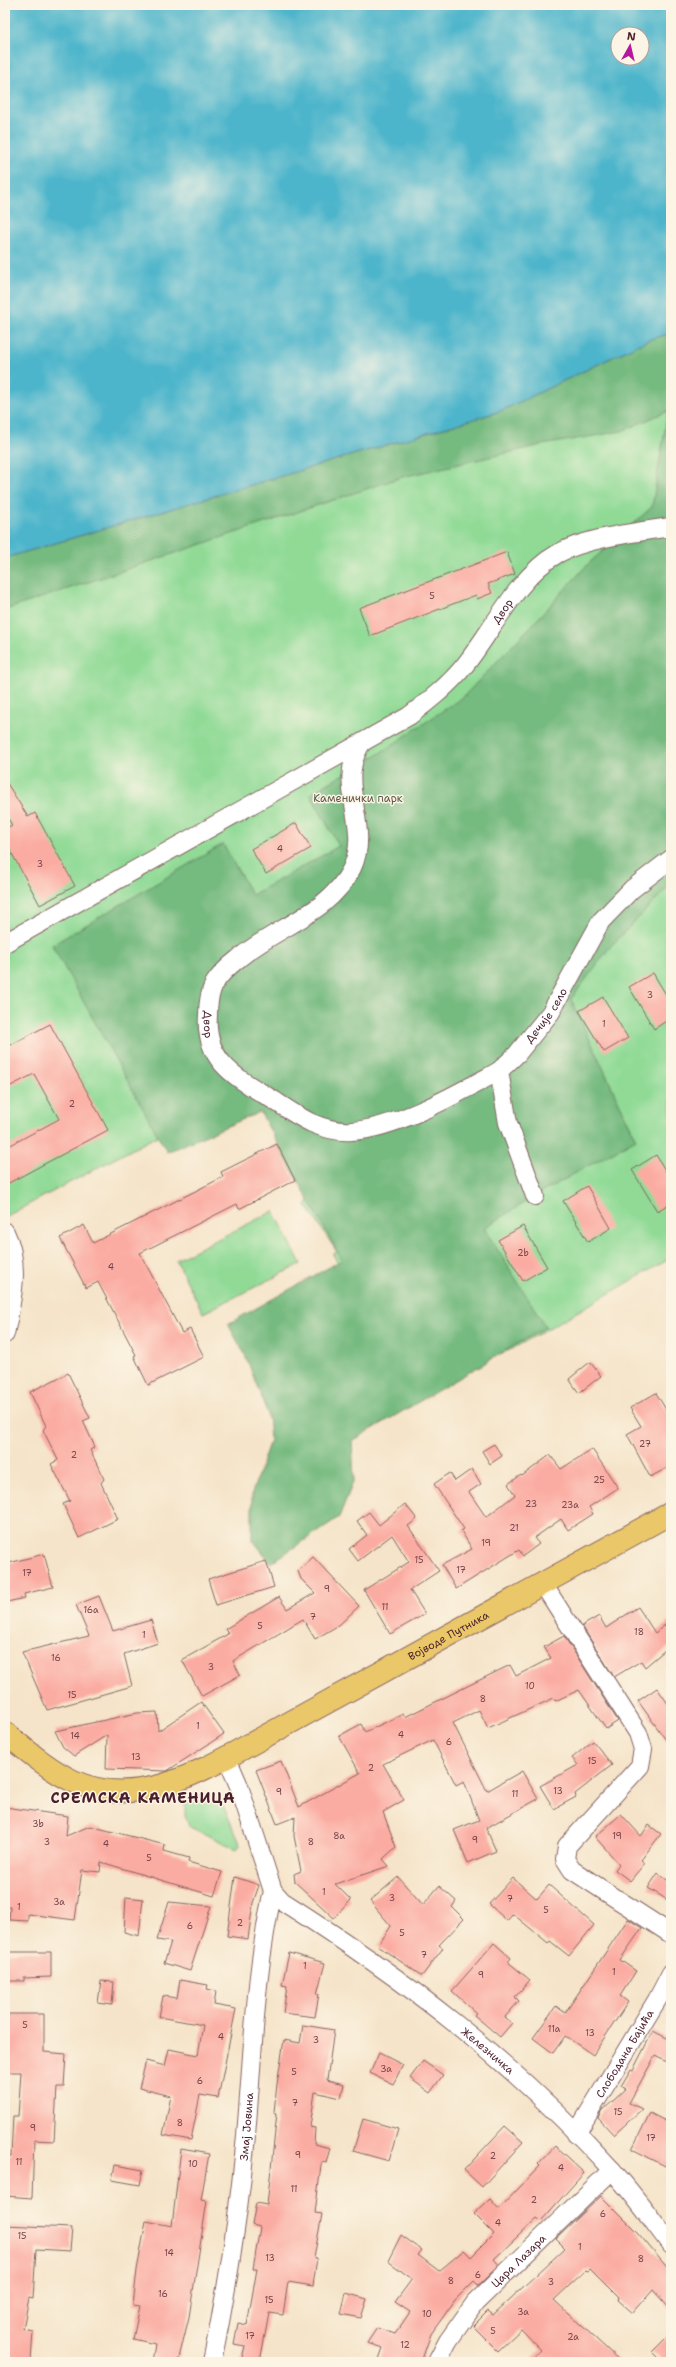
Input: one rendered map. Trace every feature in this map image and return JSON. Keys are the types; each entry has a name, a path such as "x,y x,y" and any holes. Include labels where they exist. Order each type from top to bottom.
{"main road":[{"name":"Војводе Путника","path":"5,1733 67,1778 100,1788 128,1790 157,1787 195,1775 671,1513"}],"street":[{"name":"Двор","path":"5,943 409,716 441,692 464,666 534,570 573,546 671,526"},
{"name":"Двор","path":"361,744 353,757 350,772 359,830 358,848 350,872 343,885 327,900 303,918 262,940 220,975 214,985 209,1000 207,1026 210,1043 218,1058 229,1072 244,1083 302,1119 319,1127 336,1130 353,1131 386,1124 455,1094 499,1071"},
{"name":"Дечије село","path":"499,1071 517,1054 551,1012 601,922 632,889 671,858"},
{"path":"499,1071 508,1123 535,1196"},
{"path":"5,1232 15,1272 5,1334"},
{"path":"543,1584 638,1733 643,1749 640,1766 567,1846 566,1862 572,1870 671,1934"},
{"path":"226,1758 239,1786 273,1891"},
{"name":"Железничка","path":"273,1891 282,1901 369,1958 458,2025 518,2076 612,2170 671,2245"},
{"name":"Змај Јовина","path":"212,2362 232,2250 245,2146 260,1969 273,1891"},
{"name":"Слободана Бајића","path":"576,2134 658,2000 671,1973"},
{"name":"Цара Лазара","path":"437,2362 448,2341 476,2303 612,2170"}],"green space":[{"path":"671,333 671,884 610,947 571,999 636,1139 535,1196 484,1228 546,1327 352,1441 354,1480 339,1517 271,1563 252,1539 252,1493 270,1440 268,1415 246,1357 228,1324 342,1260 260,1112 167,1152 52,945 223,844 252,895 339,846 310,794 380,753 463,697 588,564 652,507 668,411 622,431 542,445 402,477 5,610 5,558 501,411 648,340"},
{"name":"Каменички парк","path":"671,356 671,1258 512,1349 447,1376 343,1273 333,1254 337,1252 306,1205 314,1192 325,1156 236,1094 5,1217 5,585"},
{"path":"274,1211 301,1264 203,1313 176,1260"},
{"path":"207,1795 222,1803 239,1841 240,1845 237,1849 190,1827 185,1816 185,1804 192,1798"}],"water":[{"path":"5,5 671,5 671,333 648,340 501,411 5,558"}],"building":[{"path":"507,552 515,574 488,584 492,593 477,599 476,595 370,636 359,608"},
{"path":"5,780 28,817 35,813 75,886 40,905 5,841 5,829 12,825 5,814"},
{"path":"296,823 311,848 266,874 251,849"},
{"path":"653,973 671,1003 671,1018 654,1029 629,987"},
{"path":"603,997 628,1038 604,1052 579,1011"},
{"path":"50,1024 108,1130 5,1185 5,1148 59,1119 34,1074 5,1089 5,1048"},
{"path":"277,1144 295,1180 239,1209 237,1204 140,1253 182,1333 190,1329 204,1357 148,1385 134,1356 136,1355 98,1282 86,1288 60,1238 84,1225 93,1243 223,1177 221,1172"},
{"path":"656,1155 671,1180 671,1203 657,1211 632,1170"},
{"path":"587,1186 611,1228 588,1242 563,1201"},
{"path":"523,1226 547,1267 523,1281 498,1240"},
{"path":"590,1362 601,1376 579,1393 569,1379"},
{"path":"68,1373 90,1418 83,1421 95,1447 90,1450 104,1479 101,1483 118,1519 79,1538 63,1504 70,1501 51,1464 58,1460 43,1430 46,1426 30,1392"},
{"path":"656,1393 671,1418 671,1466 650,1477 627,1434 641,1426 630,1408"},
{"path":"494,1444 502,1456 490,1464 482,1451"},
{"path":"592,1449 618,1488 589,1507 593,1514 568,1530 561,1519 534,1538 539,1544 523,1556 519,1550 456,1589 442,1565 472,1549 461,1531 464,1529 434,1484 450,1473 455,1481 472,1469 481,1484 469,1492 486,1517 515,1495 508,1484 521,1475 522,1476 550,1455 561,1469"},
{"path":"405,1504 417,1519 408,1526 439,1571 410,1590 425,1614 390,1634 364,1590 409,1562 392,1535 358,1561 349,1549 367,1535 357,1521 369,1512 379,1525"},
{"path":"44,1554 53,1587 24,1594 25,1598 7,1602 5,1564"},
{"path":"313,1557 359,1606 339,1625 315,1639 303,1619 233,1661 240,1675 202,1696 182,1660 228,1634 225,1629 279,1597 287,1609 315,1593 301,1579 298,1571"},
{"path":"266,1561 274,1587 216,1605 208,1579"},
{"path":"99,1596 113,1631 151,1620 158,1643 124,1654 132,1686 47,1710 22,1652 89,1636 76,1605"},
{"path":"638,1607 655,1633 671,1620 671,1645 645,1667 641,1661 614,1677 582,1626 599,1616 606,1628"},
{"path":"564,1636 618,1721 606,1729 579,1690 555,1701 554,1698 488,1728 479,1710 453,1723 487,1791 522,1771 538,1799 486,1828 496,1851 468,1863 454,1830 479,1820 464,1781 456,1785 433,1740 383,1764 404,1800 383,1812 396,1847 383,1859 389,1866 335,1884 351,1900 334,1918 295,1882 294,1874 301,1871 294,1836 295,1817 277,1824 256,1770 281,1761 299,1807 360,1773 339,1736 361,1724 365,1732 403,1714 405,1717 510,1665 516,1676 551,1658 544,1647"},
{"path":"657,1688 671,1708 671,1747 638,1701"},
{"path":"201,1702 224,1734 167,1771 106,1769 107,1735 74,1756 63,1747 55,1731 137,1713 157,1712 158,1731"},
{"path":"593,1741 612,1765 575,1794 576,1797 554,1809 540,1786 578,1765 572,1758"},
{"path":"5,1807 68,1816 66,1836 90,1826 165,1845 164,1851 189,1858 188,1862 222,1872 214,1896 101,1862 100,1872 82,1870 75,1920 28,1914 28,1921 9,1920 10,1907 5,1907"},
{"path":"621,1814 641,1836 649,1825 661,1834 641,1860 645,1863 630,1881 615,1870 619,1864 595,1837"},
{"path":"658,1873 671,1883 671,1902 648,1888"},
{"path":"235,1877 259,1885 253,1903 248,1939 227,1936"},
{"path":"398,1877 423,1905 439,1886 456,1901 452,1907 464,1919 439,1945 443,1948 422,1976 378,1946 391,1926 370,1901"},
{"path":"513,1878 537,1899 549,1885 594,1925 569,1956 550,1941 548,1943 513,1914 507,1921 489,1904"},
{"path":"126,1897 143,1899 139,1936 124,1932"},
{"path":"169,1902 211,1906 190,1971 164,1963 171,1942 157,1940"},
{"path":"628,1919 642,1928 620,1960 636,1971 620,1996 628,2002 593,2055 565,2036 553,2053 533,2038 556,2006 565,2013"},
{"path":"494,1943 511,1958 508,1962 530,1980 515,1997 519,2001 505,2017 512,2023 500,2037 474,2015 476,2013 452,1991"},
{"path":"5,1952 51,1952 51,1977 24,1978 24,1981 5,1981"},
{"path":"289,1953 325,1963 317,1994 319,1994 315,2017 283,2013 287,1986 282,1985"},
{"path":"180,1980 208,1985 207,1989 216,1991 214,2005 236,2009 218,2098 200,2095 191,2140 163,2135 171,2096 139,2088 146,2061 165,2066 169,2049 198,2055 203,2025 159,2017 163,1996 177,1998"},
{"path":"101,1981 114,1982 112,2005 98,2003"},
{"path":"5,2014 44,2014 44,2052 66,2054 64,2087 57,2087 54,2141 34,2140 32,2198 5,2196 5,2156 11,2156 13,2116 18,2116 21,2072 5,2072"},
{"path":"303,2025 334,2030 327,2080 344,2084 341,2098 315,2092 310,2127 315,2128 314,2144 330,2148 326,2163 322,2162 321,2165 315,2213 322,2214 314,2258 317,2258 313,2286 288,2282 283,2315 269,2313 260,2362 241,2362 245,2346 234,2344 238,2323 247,2325 257,2269 253,2269 260,2227 252,2225 256,2203 267,2205 277,2113 274,2112 284,2040 300,2043"},
{"path":"653,2031 671,2040 671,2064 655,2056 629,2103 642,2109 614,2135 598,2118 602,2111 626,2089 621,2086 631,2069 633,2070"},
{"path":"379,2053 403,2065 393,2084 370,2073"},
{"path":"423,2061 443,2075 430,2093 410,2078"},
{"path":"650,2113 671,2124 671,2169 632,2149"},
{"path":"363,2119 398,2129 389,2161 353,2151"},
{"path":"505,2126 523,2142 482,2187 464,2170"},
{"path":"555,2146 584,2173 541,2221 537,2218 494,2259 499,2265 481,2283 478,2285 474,2281 455,2300 431,2334 421,2362 378,2362 383,2348 367,2343 377,2328 395,2334 410,2312 395,2302 412,2279 388,2261 401,2235 422,2250 418,2255 439,2271 464,2250 471,2257 494,2234 474,2214 490,2199 499,2209 540,2166 538,2164"},
{"path":"181,2149 209,2154 201,2200 207,2201 189,2317 178,2362 152,2362 155,2344 133,2339 140,2306 133,2305 137,2270 146,2221 172,2226"},
{"path":"115,2165 143,2170 140,2185 112,2180"},
{"path":"601,2196 637,2232 671,2272 671,2310 653,2290 633,2313 618,2300 619,2298 590,2269 588,2271 586,2270 554,2300 621,2362 530,2362 541,2350 521,2329 498,2351 473,2326 488,2311 493,2315 565,2248 556,2239"},
{"path":"5,2225 72,2228 70,2251 36,2249 33,2299 29,2298 23,2329 33,2331 31,2362 5,2362"},
{"path":"346,2293 367,2299 361,2318 341,2314"},
{"path":"671,2334 671,2355 663,2362 653,2352"}],"district":[{"name":"СРЕМСКА КАМЕНИЦА","path":"143,1798"}]}
